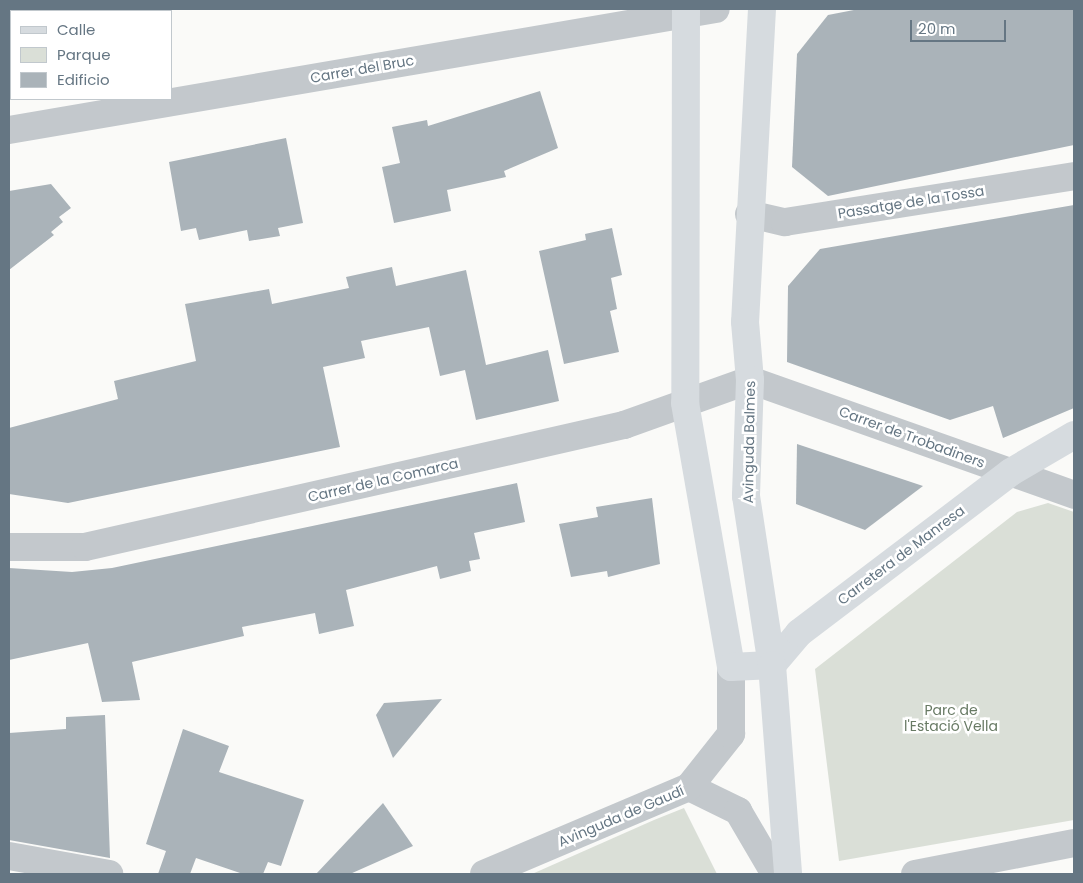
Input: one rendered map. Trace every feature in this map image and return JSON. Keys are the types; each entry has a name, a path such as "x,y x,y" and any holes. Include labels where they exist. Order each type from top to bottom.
{"street":[{"name":"Carrer del Bruc","path":"9,130 685,11 716,9"},
{"name":"Avinguda Balmes","path":"762,9 749,214 745,322 750,380 746,496 772,665 788,874"},
{"path":"685,11 685,403 731,667 772,665"},
{"name":"Passatge de la Tossa","path":"749,214 785,222 1074,176"},
{"name":"Carrer de la Comarca","path":"9,547 85,547 624,425 750,380"},
{"name":"Carrer de Trobadiners","path":"750,380 1074,495"},
{"name":"Carretera de Manresa","path":"772,665 800,633 1010,472 1074,435"},
{"name":"Avinguda de Gaudí","path":"484,874 689,787 731,734 731,667"},
{"path":"689,787 738,811 775,874"},
{"path":"915,874 1074,843"},
{"path":"9,856 109,874"}],"green space":[{"name":"Parc de l'Estació Vella","path":"1048,503 1074,512 1074,820 839,861 815,669 1017,512"},
{"path":"684,808 717,874 532,874 654,820"}],"building":[{"path":"859,9 1074,9 1074,145 828,196 792,167 797,54 828,15"},
{"path":"540,91 558,148 504,171 506,177 447,190 451,211 394,223 382,167 400,163 392,127 427,120 428,126"},
{"path":"286,138 303,223 278,228 280,236 249,241 247,230 199,240 196,228 181,231 169,162"},
{"path":"51,184 71,208 59,217 63,222 51,232 54,235 9,270 9,191"},
{"path":"1074,205 1074,408 1003,438 993,406 950,420 787,362 788,286 820,249"},
{"path":"612,228 622,275 611,278 617,309 610,311 619,352 564,364 539,251 586,240 585,234"},
{"path":"392,267 396,286 466,270 486,365 548,350 559,401 476,420 465,370 440,376 429,327 361,341 365,358 323,367 340,447 68,503 9,494 9,428 118,399 114,381 196,361 185,304 269,289 272,304 349,288 346,277"},
{"path":"797,444 923,486 865,530 796,504"},
{"path":"517,483 525,522 474,533 480,559 469,561 471,571 440,579 437,566 346,590 354,626 319,634 315,613 242,627 244,636 132,662 140,700 102,702 88,643 9,660 9,568 72,572 112,568"},
{"path":"652,498 660,564 608,577 607,571 571,577 559,524 598,517 596,507"},
{"path":"442,699 393,758 376,715 384,703"},
{"path":"105,715 110,858 9,840 9,733 66,729 66,717"},
{"path":"183,729 229,746 219,772 304,800 281,866 268,862 263,874 243,874 196,858 190,874 158,874 166,851 146,844"},
{"path":"383,803 413,846 350,874 316,874"}]}
